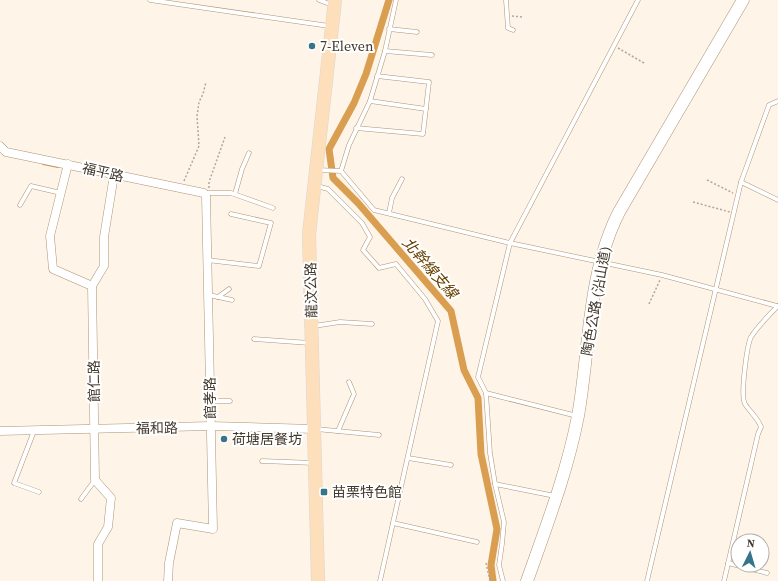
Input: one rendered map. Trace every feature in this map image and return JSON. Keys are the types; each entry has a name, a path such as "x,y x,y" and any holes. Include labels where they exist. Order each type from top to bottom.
{"main road":[{"name":"陶色公路 (沿山道)","path":"527,581 557,496 570,450 578,416 592,307 600,263 610,229 743,0"},
{"name":"龍汶公路","path":"318,581 309,234 335,3"}],"street":[{"name":"福平路","path":"0,146 6,152 206,194"},
{"path":"68,164 50,236 53,270 92,286 104,266 104,237 114,175"},
{"name":"館孝路","path":"168,581 169,563 176,523 212,529 211,401 206,194"},
{"name":"館仁路","path":"92,286 95,480"},
{"name":"福和路","path":"0,431 211,426 314,429"},
{"path":"95,480 111,498 108,528 98,544 98,581"}],"lane":[{"path":"150,0 332,26"},
{"path":"189,6 190,0"},
{"path":"319,0 335,3"},
{"path":"341,171 356,128 370,101 385,51 396,0"},
{"path":"506,0 508,28 514,30"},
{"path":"503,581 499,564 504,522 495,484 490,453 486,393 478,376 510,243 638,0"},
{"path":"389,29 417,32"},
{"path":"385,51 432,55"},
{"path":"356,128 423,134 429,82 378,76"},
{"path":"370,101 426,109"},
{"path":"647,581 741,182 770,105 778,101"},
{"path":"235,194 242,169 249,153"},
{"path":"316,170 341,171 374,210 510,243 662,275 778,306 751,337 743,379 743,396 745,404 759,420 761,426 724,581"},
{"path":"389,214 392,198 402,179"},
{"path":"741,182 778,200"},
{"path":"314,185 328,189 362,223 370,237 363,250 379,268 396,264 425,299 438,321 380,581"},
{"path":"20,205 31,186 61,193"},
{"path":"206,194 231,193 273,208"},
{"path":"207,260 259,266 271,223 231,214"},
{"path":"218,297 229,289"},
{"path":"208,295 232,300"},
{"path":"311,327 340,322 372,324"},
{"path":"254,338 312,343"},
{"path":"338,431 354,394 349,382"},
{"path":"486,393 578,416"},
{"path":"211,401 230,401"},
{"path":"314,429 379,435"},
{"path":"34,430 14,483 39,492"},
{"path":"408,458 451,465"},
{"path":"262,461 315,463"},
{"path":"81,499 95,480"},
{"path":"495,484 557,496"},
{"path":"393,523 477,542"}],"path":[{"path":"507,16 522,16"},
{"path":"614,46 644,64"},
{"path":"181,189 200,146 197,116 199,102 206,82"},
{"path":"206,194 225,137"},
{"path":"707,180 738,196"},
{"path":"693,202 734,214"},
{"path":"649,304 662,275"},
{"path":"486,564 490,581"}],"waterway":[{"name":"北幹線支線","path":"389,0 366,74 354,103 329,149 333,178 358,203 451,311 464,370 478,398 481,454 497,529 491,565 493,581"},
{"path":"43,164 58,167"}],"place":[{"name":"7-Eleven","path":"312,46"},
{"name":"荷塘居餐坊","path":"224,439"},
{"name":"苗栗特色館","path":"324,492"}]}
